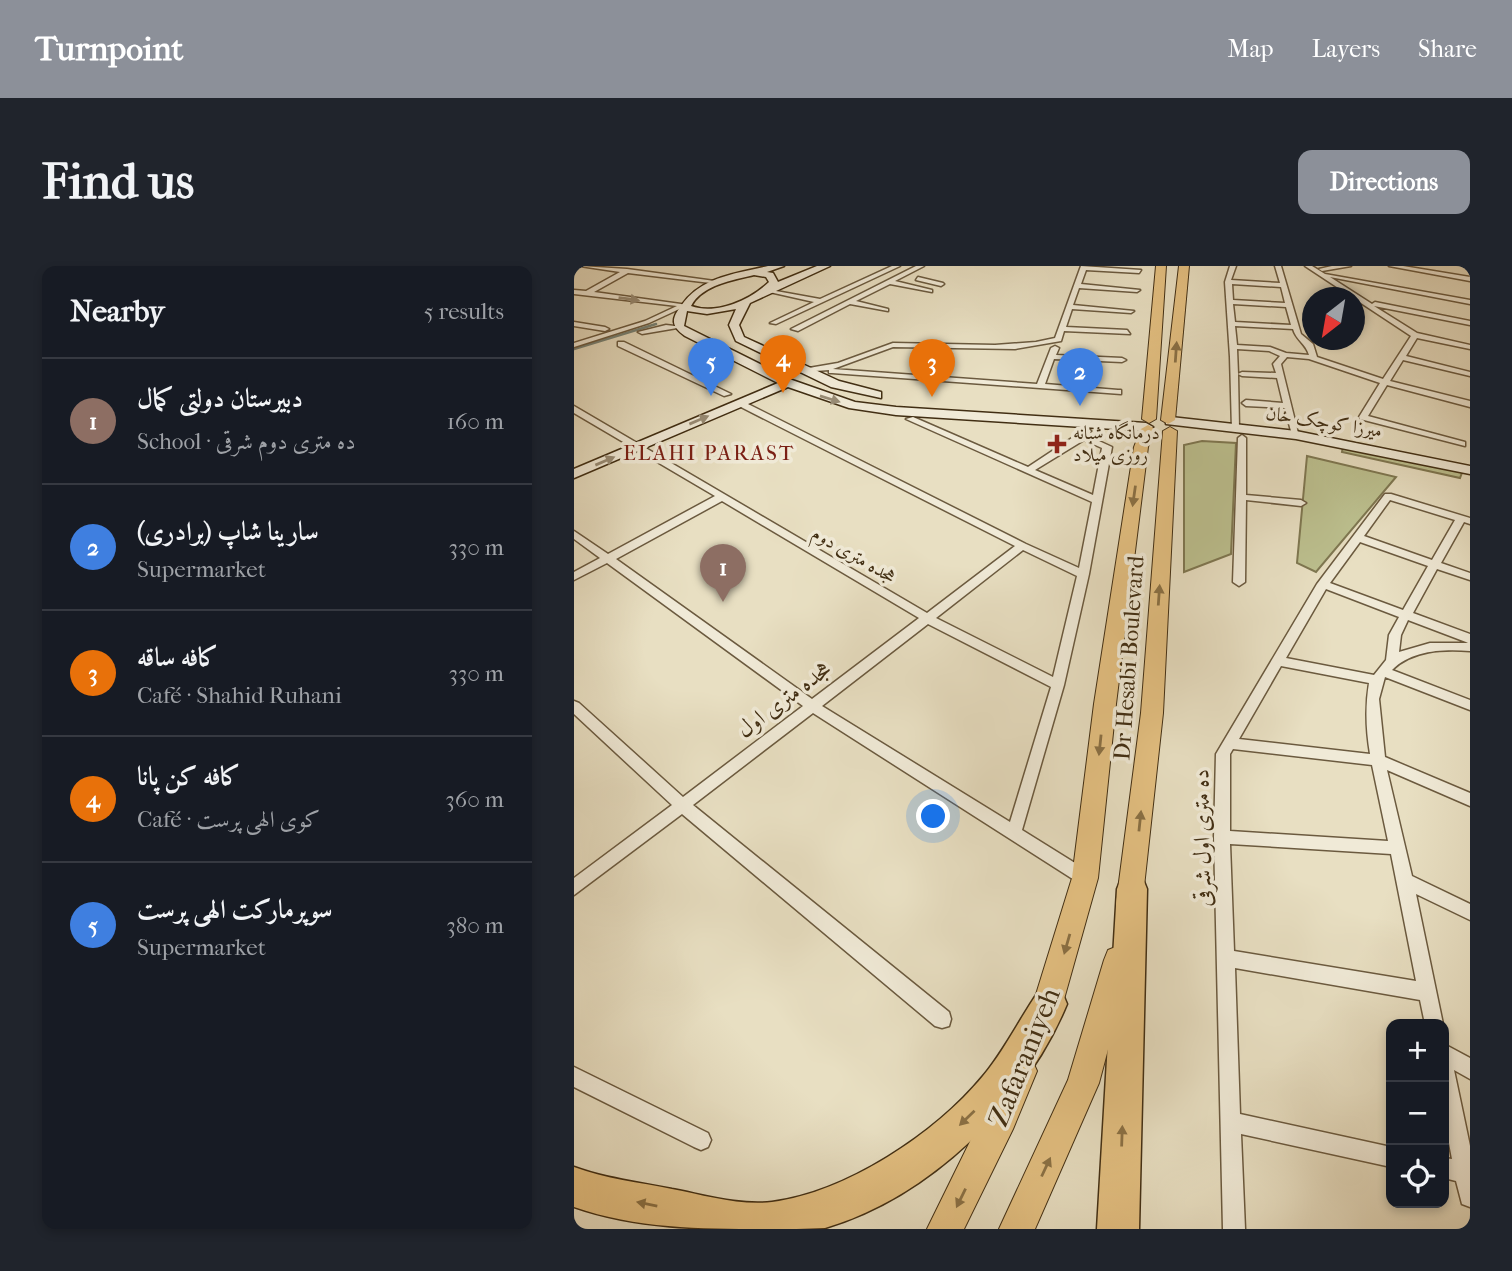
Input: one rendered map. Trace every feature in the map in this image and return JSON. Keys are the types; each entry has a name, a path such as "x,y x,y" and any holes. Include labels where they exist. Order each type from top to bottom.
{"highway":[{"path":"1118,1229 1132,889"},
{"path":"574,1187 679,1210 770,1222 856,1195 912,1163 963,1123 996,1089 1050,1004"}],"main road":[{"path":"779,266 751,270 722,280 691,297 678,316 679,327 788,383 836,401 870,408 1092,424 1148,424"},
{"path":"685,306 693,311 710,311 747,301 825,266"},
{"name":"Dr Hesabi Boulevard","path":"1085,878 1108,678 1142,447 1148,424 1161,266"},
{"name":"Dr Hesabi Boulevard","path":"1132,889 1152,713 1170,425 1184,266"},
{"path":"721,268 728,271 722,280"},
{"path":"751,270 774,278 774,283 767,290"},
{"path":"747,301 733,323 736,335 852,390 908,401 1148,424 1159,432 1170,425"},
{"path":"616,441 772,375"},
{"path":"574,474 788,383"},
{"name":"میرزا کوچک خان","path":"1170,425 1305,440 1470,481"},
{"name":"میرزا کوچک خان","path":"1341,448 1470,470"},
{"name":"Zafaraniyeh","path":"945,1229 1001,1117 1050,1004 1085,878"},
{"path":"1017,1229 1083,1083 1117,963 1132,889"}],"street":[{"path":"583,266 722,280"},
{"path":"774,323 897,266"},
{"path":"795,330 920,266"},
{"path":"1233,266 1228,282 1239,433 1239,582"},
{"path":"1278,266 1298,335 1302,339"},
{"path":"1314,270 1348,266"},
{"path":"1392,266 1470,279"},
{"path":"1040,386 1083,267 1139,271"},
{"path":"1314,270 1341,287"},
{"path":"1314,270 1470,302"},
{"path":"586,294 627,271"},
{"path":"903,275 941,284"},
{"path":"890,282 930,291"},
{"path":"1228,282 1284,285"},
{"path":"1077,286 1137,290"},
{"path":"767,290 818,302"},
{"path":"574,292 685,306"},
{"path":"850,302 886,310"},
{"path":"1230,302 1291,305"},
{"path":"1365,302 1470,323"},
{"path":"1365,302 1415,335 1470,347"},
{"path":"574,345 647,322 685,306"},
{"path":"1069,307 1131,311"},
{"path":"574,324 605,329"},
{"path":"1232,324 1296,327"},
{"path":"574,354 653,328 679,327"},
{"path":"1062,329 1127,332"},
{"path":"1415,335 1363,417 1462,444"},
{"path":"807,370 845,364 888,345 999,349 1026,347 1058,339"},
{"path":"621,344 727,394"},
{"path":"1233,347 1270,349 1285,355 1314,358 1384,382 1470,404"},
{"path":"1311,350 1314,358"},
{"path":"1285,355 1277,364 1289,406 1305,440"},
{"path":"1051,357 1122,360"},
{"path":"1401,358 1470,374"},
{"path":"807,370 1118,392"},
{"path":"1242,374 1280,376"},
{"path":"740,403 1021,546 1083,574"},
{"path":"1246,403 1289,406"},
{"name":"هجده متری دوم","path":"574,409 616,441 637,447 927,618 1058,685"},
{"path":"910,419 1095,500"},
{"path":"1028,471 1083,437 1092,424"},
{"path":"1014,833 1058,685 1083,574 1107,447 1083,437"},
{"name":"ده متری اول شرقی","path":"1234,1229 1222,836 1223,754 1323,584 1388,496 1465,519"},
{"path":"574,577 721,497"},
{"path":"1241,497 1301,503"},
{"path":"1433,1019 1378,760 1372,704 1395,635 1435,564 1465,519"},
{"path":"574,534 812,706 1085,878"},
{"path":"1356,537 1470,577"},
{"name":"هجده متری اول","path":"574,888 1021,546"},
{"path":"1323,584 1470,639"},
{"path":"1384,670 1447,645 1470,647"},
{"path":"1276,661 1384,670 1470,705"},
{"path":"574,706 682,805 942,1020"},
{"path":"1230,743 1378,760 1470,800"},
{"path":"1222,836 1398,848"},
{"path":"1405,881 1470,912"},
{"path":"1227,958 1427,992"},
{"path":"1449,1057 1470,1069"},
{"path":"574,1077 701,1140"},
{"path":"1446,1082 1470,1196"},
{"path":"1231,1122 1386,1156"},
{"path":"1449,1169 1465,1172"}],"green space":[{"path":"1202,441 1236,443 1231,554 1184,572 1184,445"},
{"path":"1343,446 1463,470 1460,478 1342,452"},
{"path":"1307,456 1396,477 1316,572 1297,563"}],"waterway":[{"path":"574,349 656,324"}],"place":[{"name":"کافه کن پانا","path":"783,393"},
{"name":"سوپرمارکت الهی پرست","path":"711,396"},
{"name":"کافه ساقه","path":"932,397"},
{"name":"سارینا شاپ (برادری)","path":"1080,406"},
{"name":"درمانگاه شبانه روزی میلاد","path":"1057,444"},
{"name":"دبیرستان دولتی کمال","path":"723,602"}],"district":[{"name":"ELAHI PARAST","path":"709,453"}]}
